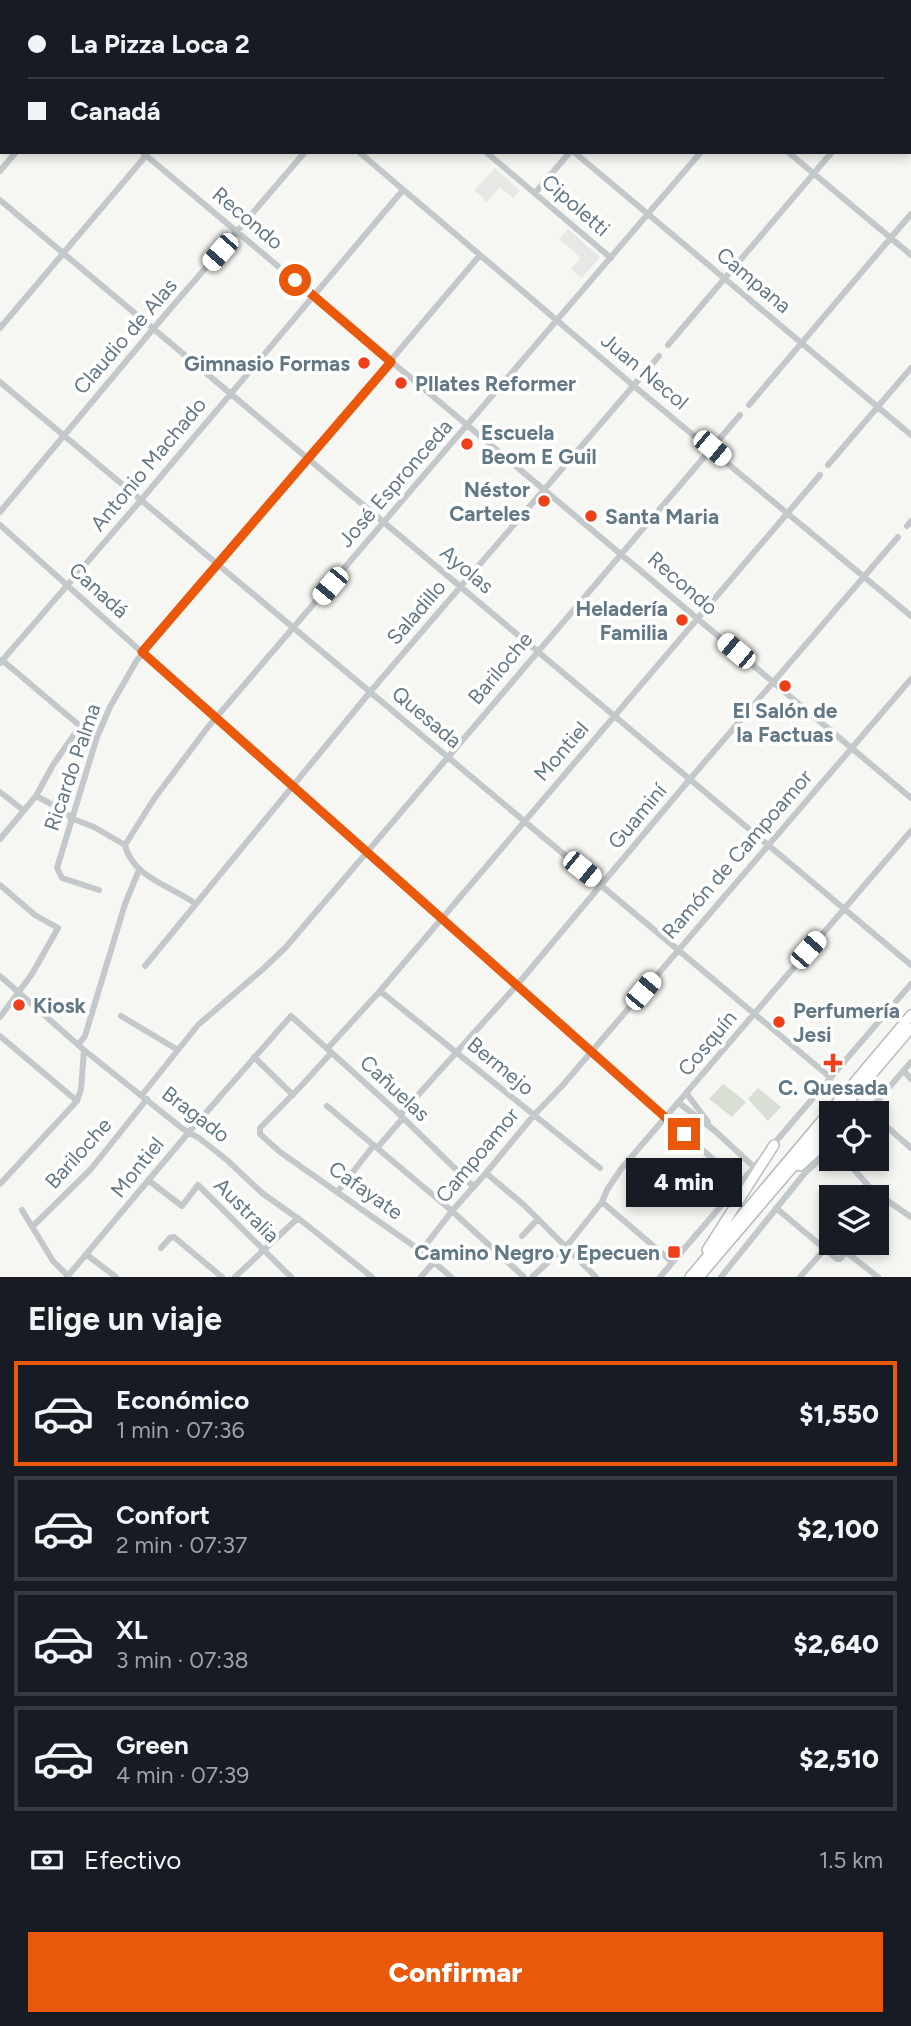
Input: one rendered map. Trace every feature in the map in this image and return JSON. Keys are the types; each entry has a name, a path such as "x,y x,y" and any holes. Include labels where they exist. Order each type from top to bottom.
{"highway":[{"path":"687,1277 911,1015"},
{"path":"849,1101 911,1028"},
{"path":"699,1277 819,1136"},
{"path":"687,1277 716,1237 774,1145"},
{"path":"762,1204 819,1149"}],"street":[{"path":"0,171 14,154"},
{"path":"0,328 145,154"},
{"name":"Recondo","path":"147,154 237,233 911,798"},
{"name":"Claudio de Alas","path":"0,512 303,154"},
{"name":"Juan Necol","path":"361,154 634,386 911,615"},
{"name":"Cipoletti","path":"488,154 611,258"},
{"path":"535,193 570,154"},
{"name":"Campana","path":"574,154 911,435"},
{"name":"José Espronceda","path":"125,845 160,791 216,719 699,154"},
{"path":"790,154 911,255"},
{"path":"668,345 830,154"},
{"name":"Antonio Machado","path":"1,661 403,190"},
{"name":"Ayolas","path":"0,200 911,965"},
{"path":"749,405 911,214"},
{"name":"Ricardo Palma","path":"99,890 62,878 57,868 97,737 116,694 142,652 480,255"},
{"name":"Saladillo","path":"145,966 370,692 659,356"},
{"path":"828,465 911,368"},
{"name":"Quesada","path":"0,382 831,1079"},
{"name":"Bariloche","path":"32,1227 91,1169 198,1024 278,955 740,415"},
{"name":"Montiel","path":"260,1134 260,1128 293,1095 820,475"},
{"name":"Canadá","path":"0,525 740,1183"},
{"name":"Guaminí","path":"338,1191 898,537"},
{"path":"1,661 97,737"},
{"name":"Ramón de Campoamor","path":"591,1052 911,679"},
{"name":"Ricardo Palma","path":"0,839 36,796 52,765 80,726"},
{"path":"0,792 23,810"},
{"path":"36,796 61,809 71,818 94,827 125,845 139,870 197,904"},
{"name":"Cosquín","path":"532,1277 570,1242 602,1202 621,1169 911,831"},
{"path":"0,1184 77,1101 81,1089 81,1047 125,904 139,870"},
{"path":"0,885 35,915 58,928 20,993 0,1017"},
{"name":"Bragado","path":"0,976 81,1047 228,1160 262,1193 372,1277"},
{"path":"660,1277 911,984"},
{"name":"Bermejo","path":"380,991 600,1168"},
{"path":"121,1016 178,1050"},
{"name":"Montiel","path":"67,1276 291,1016"},
{"name":"Cañuelas","path":"291,1016 474,1187"},
{"path":"0,1036 77,1101"},
{"name":"Campoamor","path":"421,1251 452,1210 591,1052"},
{"path":"254,1057 293,1095"},
{"path":"878,1101 911,1062"},
{"path":"904,1071 911,1079"},
{"path":"687,1094 714,1130"},
{"path":"679,1103 714,1130 754,1167"},
{"path":"327,1106 452,1210 524,1277"},
{"path":"889,1129 911,1148"},
{"name":"Cafayate","path":"260,1134 280,1152 421,1251 451,1277"},
{"path":"721,1277 819,1160"},
{"path":"855,1171 866,1185"},
{"path":"486,1173 513,1195 596,1277"},
{"name":"Australia","path":"148,1180 182,1206 198,1185 291,1277"},
{"path":"602,1202 672,1262"},
{"path":"889,1202 911,1217"},
{"path":"776,1208 819,1244"},
{"path":"22,1210 52,1261 67,1276"},
{"path":"235,1277 298,1218"},
{"path":"522,1236 538,1219"},
{"path":"162,1248 174,1237 222,1277"},
{"path":"87,1255 116,1277"},
{"path":"800,1277 820,1255"},
{"path":"850,1255 878,1277"},
{"path":"421,1277 434,1262"}],"shaded area":[{"path":"495,168 520,191 513,198 500,187 487,202 474,190"},
{"path":"568,229 600,257 582,278 571,269 581,258 559,239"},
{"path":"723,1084 746,1102 732,1117 709,1099"},
{"path":"758,1088 781,1107 768,1121 748,1099"}],"place":[{"name":"Gimnasio Formas","path":"364,363"},
{"name":"PIlates Reformer","path":"401,383"},
{"name":"Escuela Beom E Guil","path":"467,444"},
{"name":"Néstor Carteles","path":"544,501"},
{"name":"Santa Maria","path":"591,516"},
{"name":"Heladería Familia","path":"682,620"},
{"name":"El Salón de la Factuas","path":"785,686"},
{"name":"Kiosk","path":"19,1005"},
{"name":"Perfumería Jesi","path":"779,1022"},
{"name":"C. Quesada","path":"833,1063"},
{"name":"Camino Negro y Epecuen","path":"674,1252"}],"route":[{"path":"295,280 391,362 142,652 684,1134"}]}
